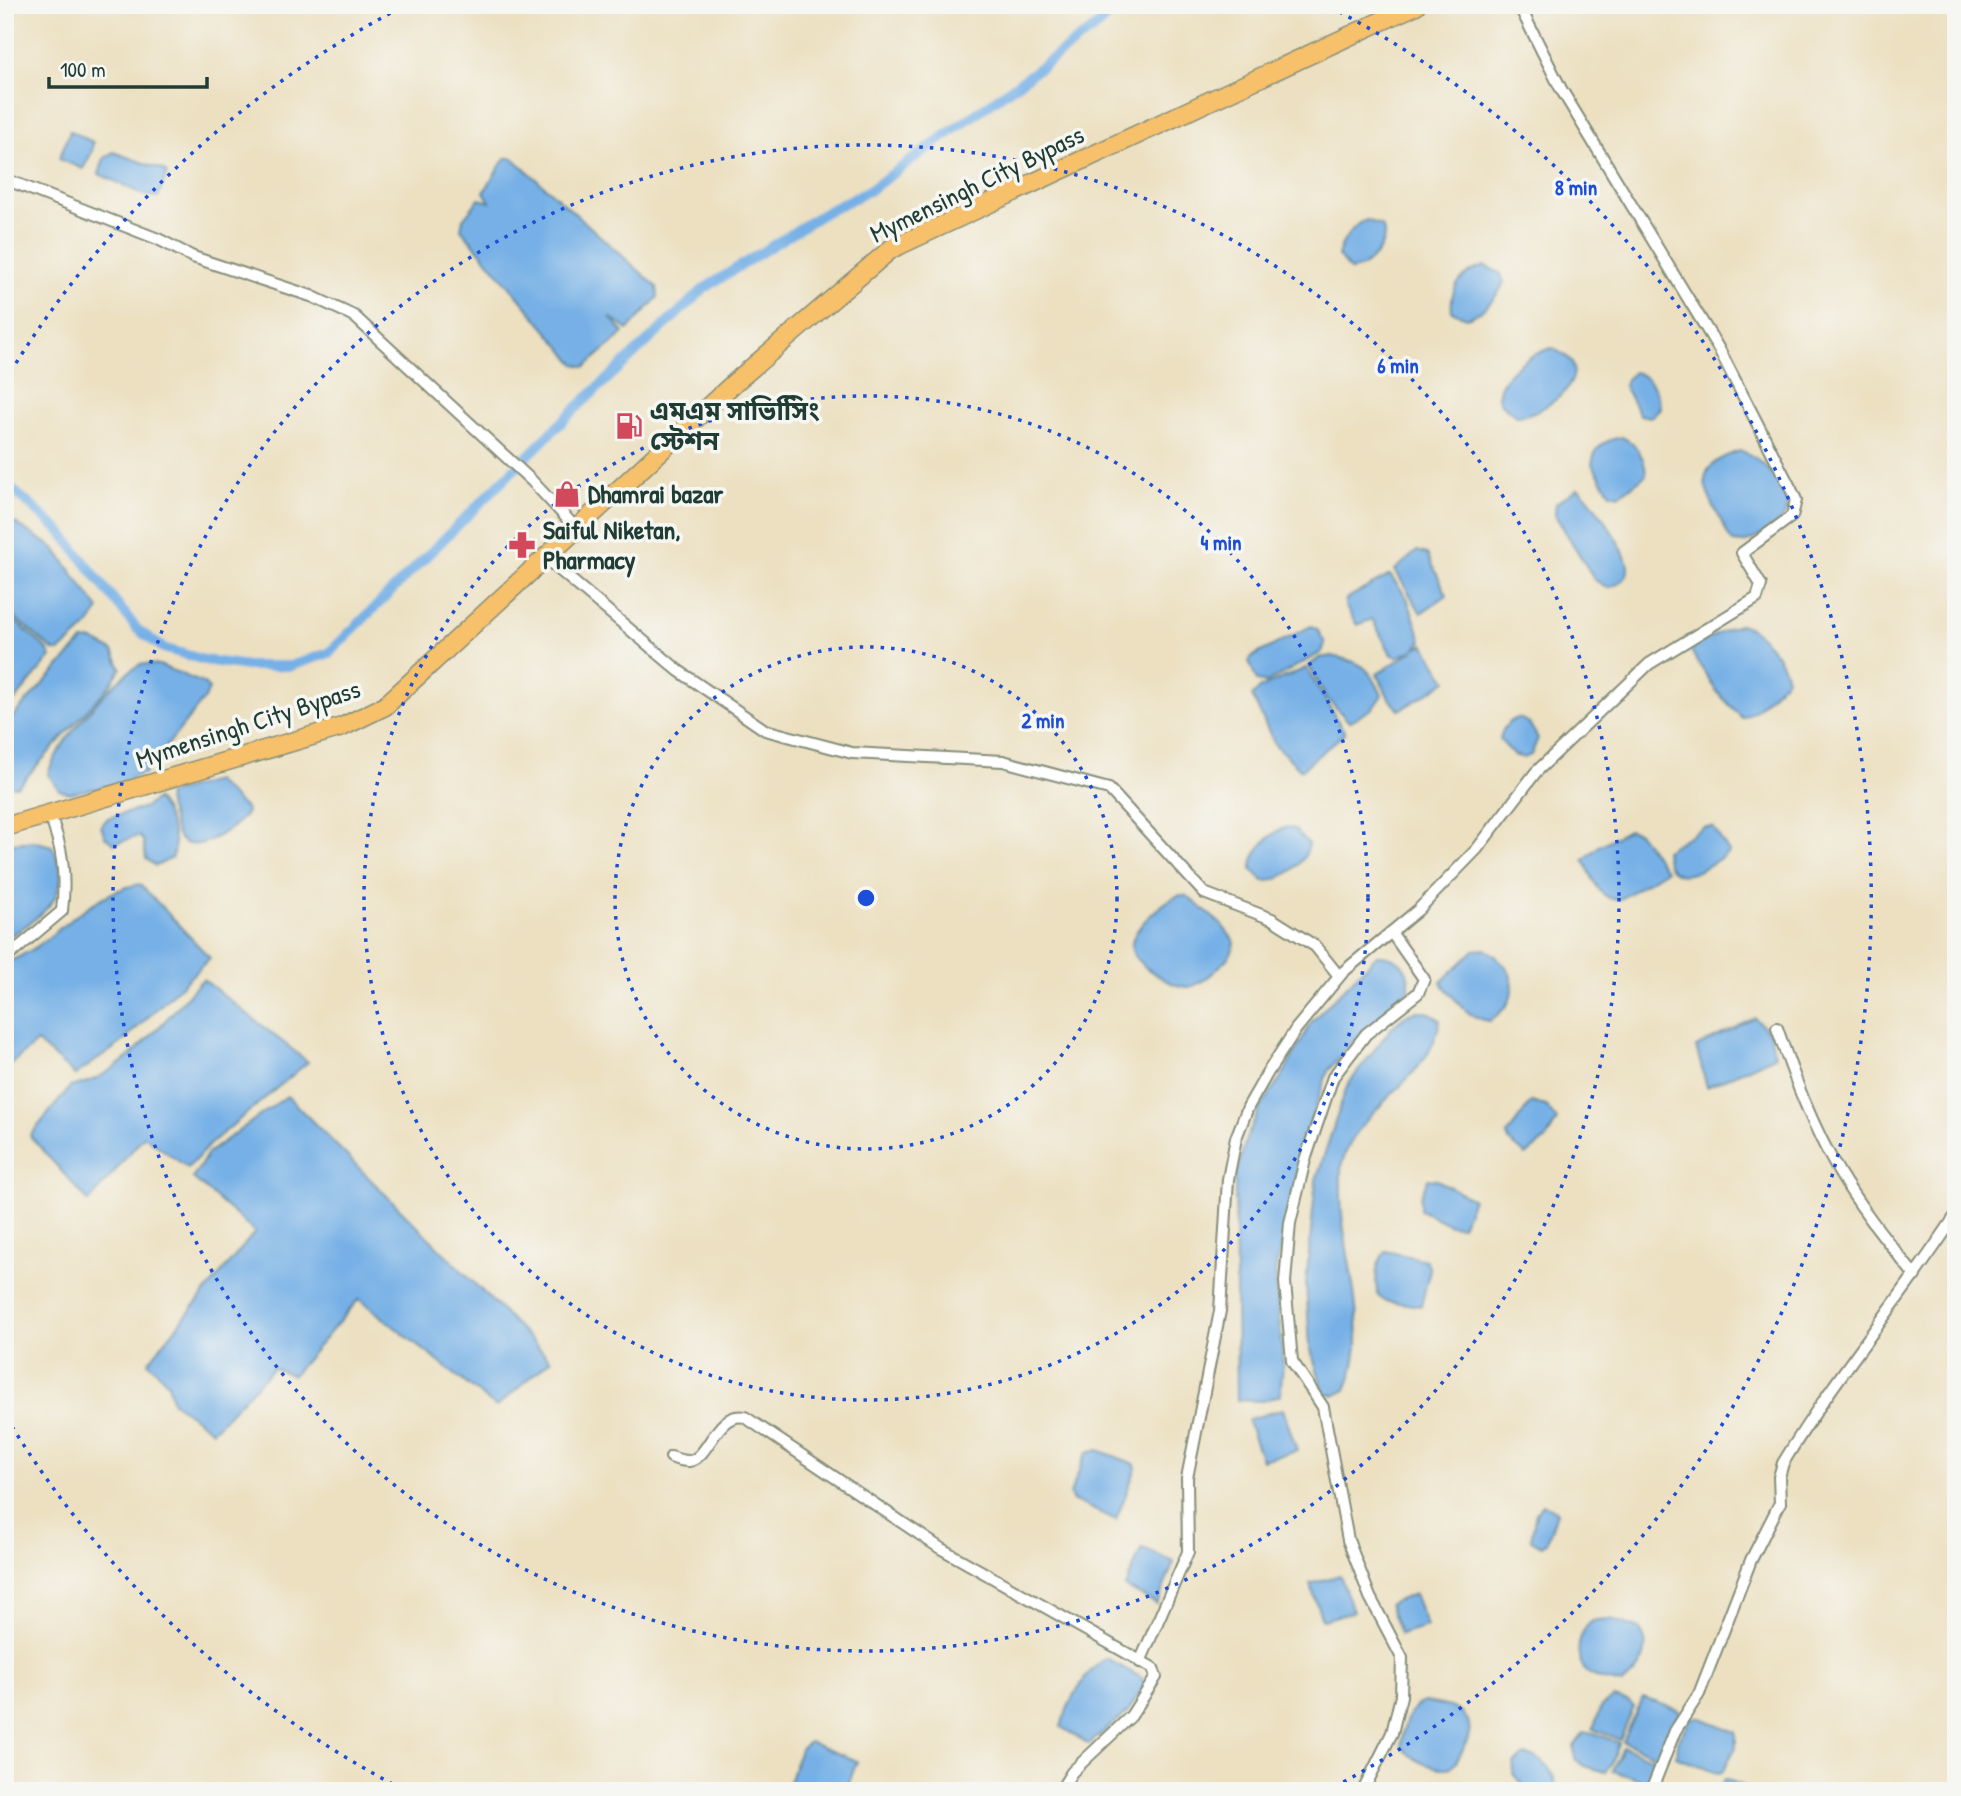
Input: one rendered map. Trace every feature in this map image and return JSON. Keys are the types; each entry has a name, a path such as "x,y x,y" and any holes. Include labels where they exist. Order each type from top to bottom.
{"highway":[{"name":"Mymensingh City Bypass","path":"5,827 358,721 385,706 575,527 743,375 891,249 1416,5"}],"street":[{"path":"1140,1662 1188,1552 1187,1478 1220,1311 1228,1179 1236,1138 1248,1107 1296,1029 1339,976 1418,910 1477,849 1536,772 1649,664 1757,598 1761,585 1742,553 1792,516 1795,506 1791,489 1720,351 1561,89 1519,5"},
{"path":"5,179 158,239 193,257 310,296 354,316 442,401 532,481 575,527"},
{"path":"544,556 679,671 765,730 852,753 1003,761 1097,783 1109,789 1204,893 1272,919 1315,946 1339,976"},
{"path":"5,959 62,911 66,880 63,853 49,814"},
{"path":"1363,1791 1392,1733 1401,1696 1402,1658 1370,1597 1348,1540 1323,1407 1292,1361 1285,1282 1290,1223 1321,1106 1334,1077 1366,1034 1418,993 1424,979 1391,932"},
{"path":"1777,1028 1804,1103 1838,1171 1875,1226 1915,1276"},
{"path":"1651,1791 1675,1731 1699,1694 1751,1560 1780,1503 1779,1477 1783,1463 1834,1382 1915,1276 1956,1216"},
{"path":"671,1457 689,1461 695,1458 721,1426 733,1417 745,1417 940,1548 1157,1673 1131,1716 1072,1772 1060,1791"}],"water":[{"path":"70,131 93,142 92,152 83,169 59,159"},
{"path":"113,152 164,170 167,174 158,197 144,195 99,174 104,158"},
{"path":"505,158 513,158 657,287 658,297 628,330 610,317 624,333 585,367 575,364 461,229 463,219 479,199 490,202 484,192"},
{"path":"1367,220 1382,226 1384,233 1381,247 1364,266 1350,270 1338,256 1339,251 1352,230"},
{"path":"1485,266 1500,273 1504,282 1498,293 1484,309 1472,316 1466,318 1452,311 1453,295 1459,282 1470,272"},
{"path":"1551,348 1572,362 1573,375 1570,384 1564,393 1545,407 1516,416 1501,404 1498,398 1504,381 1525,360"},
{"path":"1634,372 1649,381 1658,396 1660,408 1651,417 1640,415 1624,386 1627,378"},
{"path":"1622,437 1640,452 1646,475 1620,495 1610,493 1592,464 1601,445"},
{"path":"1740,451 1765,466 1780,484 1787,503 1786,512 1779,523 1743,543 1733,542 1728,535 1706,485 1706,475 1711,466"},
{"path":"1578,488 1609,526 1627,562 1626,577 1608,588 1595,580 1555,515 1556,503"},
{"path":"5,516 55,549 99,609 88,626 60,651 54,651 5,609"},
{"path":"1417,551 1427,554 1447,595 1421,613 1395,570"},
{"path":"1390,575 1407,598 1422,641 1414,649 1424,644 1447,681 1400,710 1390,700 1377,674 1414,650 1397,657 1391,654 1372,619 1357,625 1345,606 1346,599"},
{"path":"5,612 47,649 51,657 5,712"},
{"path":"1740,624 1755,632 1770,646 1787,679 1756,710 1742,718 1716,691 1691,651 1697,643"},
{"path":"1311,626 1317,629 1325,643 1322,652 1266,683 1257,681 1249,661 1251,657"},
{"path":"93,640 113,651 121,668 110,685 23,781 17,786 5,786 5,725 83,641"},
{"path":"1332,656 1364,667 1382,695 1373,708 1349,722 1327,698 1309,666 1319,658"},
{"path":"141,664 159,665 203,683 209,689 205,698 145,773 113,785 70,793 59,790 48,774 62,746 102,697"},
{"path":"1306,668 1345,733 1301,770 1275,745 1252,696 1260,688"},
{"path":"1519,718 1529,723 1538,738 1531,755 1524,758 1514,755 1500,740 1506,726"},
{"path":"215,781 247,810 246,814 234,826 206,842 189,844 182,841 177,835 168,794"},
{"path":"156,799 168,819 174,851 172,858 156,866 146,859 143,840 138,836 114,844 105,837 101,826 108,818 144,808"},
{"path":"1287,827 1294,829 1308,843 1307,850 1293,870 1271,881 1264,881 1252,870 1252,863 1258,850 1269,838"},
{"path":"1704,827 1713,827 1729,852 1691,874 1674,872 1668,864 1665,850"},
{"path":"1628,830 1638,832 1666,870 1619,900 1612,899 1597,886 1584,860 1599,846"},
{"path":"34,841 52,846 59,862 61,877 58,890 43,912 5,939 5,844"},
{"path":"140,884 210,958 120,1044 75,1075 37,1042 5,1069 5,964 39,945 100,899"},
{"path":"1180,895 1187,896 1221,924 1235,942 1229,956 1211,974 1190,987 1173,983 1149,970 1136,958 1132,945 1134,936 1147,918"},
{"path":"1485,949 1504,965 1512,984 1508,1003 1490,1021 1468,1012 1441,982 1474,950"},
{"path":"1377,955 1391,957 1402,964 1408,974 1409,989 1349,1045 1328,1071 1311,1120 1275,1272 1283,1365 1280,1395 1262,1401 1237,1400 1235,1178 1246,1139 1260,1108 1284,1073 1312,1021"},
{"path":"203,979 308,1062 210,1144 188,1168 144,1136 89,1202 30,1136 70,1087 108,1072 126,1059"},
{"path":"1409,1013 1430,1013 1440,1020 1434,1041 1424,1060 1363,1125 1350,1143 1342,1163 1342,1215 1357,1316 1357,1341 1354,1366 1346,1390 1336,1395 1324,1393 1310,1347 1306,1283 1316,1180 1347,1086 1392,1027"},
{"path":"1755,1018 1770,1033 1775,1056 1707,1087 1696,1047"},
{"path":"287,1096 551,1360 496,1407 359,1299 293,1375 273,1368 212,1431 172,1401 168,1383 148,1362 255,1232 193,1178 208,1153"},
{"path":"1531,1102 1546,1106 1557,1120 1546,1139 1526,1155 1509,1141 1507,1135"},
{"path":"1428,1179 1437,1180 1473,1199 1462,1226 1450,1225 1420,1210 1420,1197"},
{"path":"1386,1251 1426,1260 1430,1269 1421,1306 1385,1301 1378,1296 1377,1272"},
{"path":"1283,1409 1297,1451 1262,1460 1249,1419"},
{"path":"1098,1450 1135,1464 1136,1468 1116,1520 1072,1500 1070,1494 1087,1453"},
{"path":"1543,1504 1557,1512 1547,1542 1542,1546 1531,1540 1536,1512"},
{"path":"1142,1548 1174,1562 1157,1604 1125,1587"},
{"path":"1340,1575 1353,1612 1322,1620 1310,1584"},
{"path":"1414,1594 1427,1626 1400,1634 1389,1604"},
{"path":"1610,1619 1638,1628 1645,1643 1643,1659 1629,1679 1622,1684 1589,1674 1580,1659 1579,1644 1584,1630 1595,1620"},
{"path":"1107,1659 1142,1678 1144,1685 1128,1712 1089,1744 1061,1727 1078,1688 1099,1663"},
{"path":"1613,1698 1629,1702 1634,1707 1620,1740 1593,1729 1601,1706"},
{"path":"1643,1698 1679,1710 1680,1714 1657,1756 1623,1742"},
{"path":"1424,1702 1452,1708 1460,1712 1469,1724 1466,1743 1451,1767 1424,1763 1401,1746 1409,1714"},
{"path":"1690,1718 1701,1718 1736,1732 1736,1747 1722,1772 1717,1773 1676,1756 1677,1743"},
{"path":"1584,1733 1594,1733 1619,1743 1612,1764 1606,1772 1584,1766 1575,1759 1574,1746"},
{"path":"809,1742 857,1761 846,1791 804,1791 790,1780 800,1749"},
{"path":"1623,1747 1656,1760 1647,1782 1613,1771"},
{"path":"1524,1755 1543,1762 1554,1778 1555,1791 1528,1791 1513,1774 1514,1764"},
{"path":"1725,1779 1756,1791 1718,1791"}],"waterway":[{"path":"5,483 61,532 137,629 163,648 204,660 247,666 290,666 329,653 573,411 705,288 824,213 870,190 1099,25 1117,5"}],"place":[{"name":"এমএম সাভ‌িসি‌িং স্ট‌েশন","path":"629,426"},
{"name":"Dhamrai bazar","path":"567,494"},
{"name":"Saiful Niketan, Pharmacy","path":"522,545"}]}
